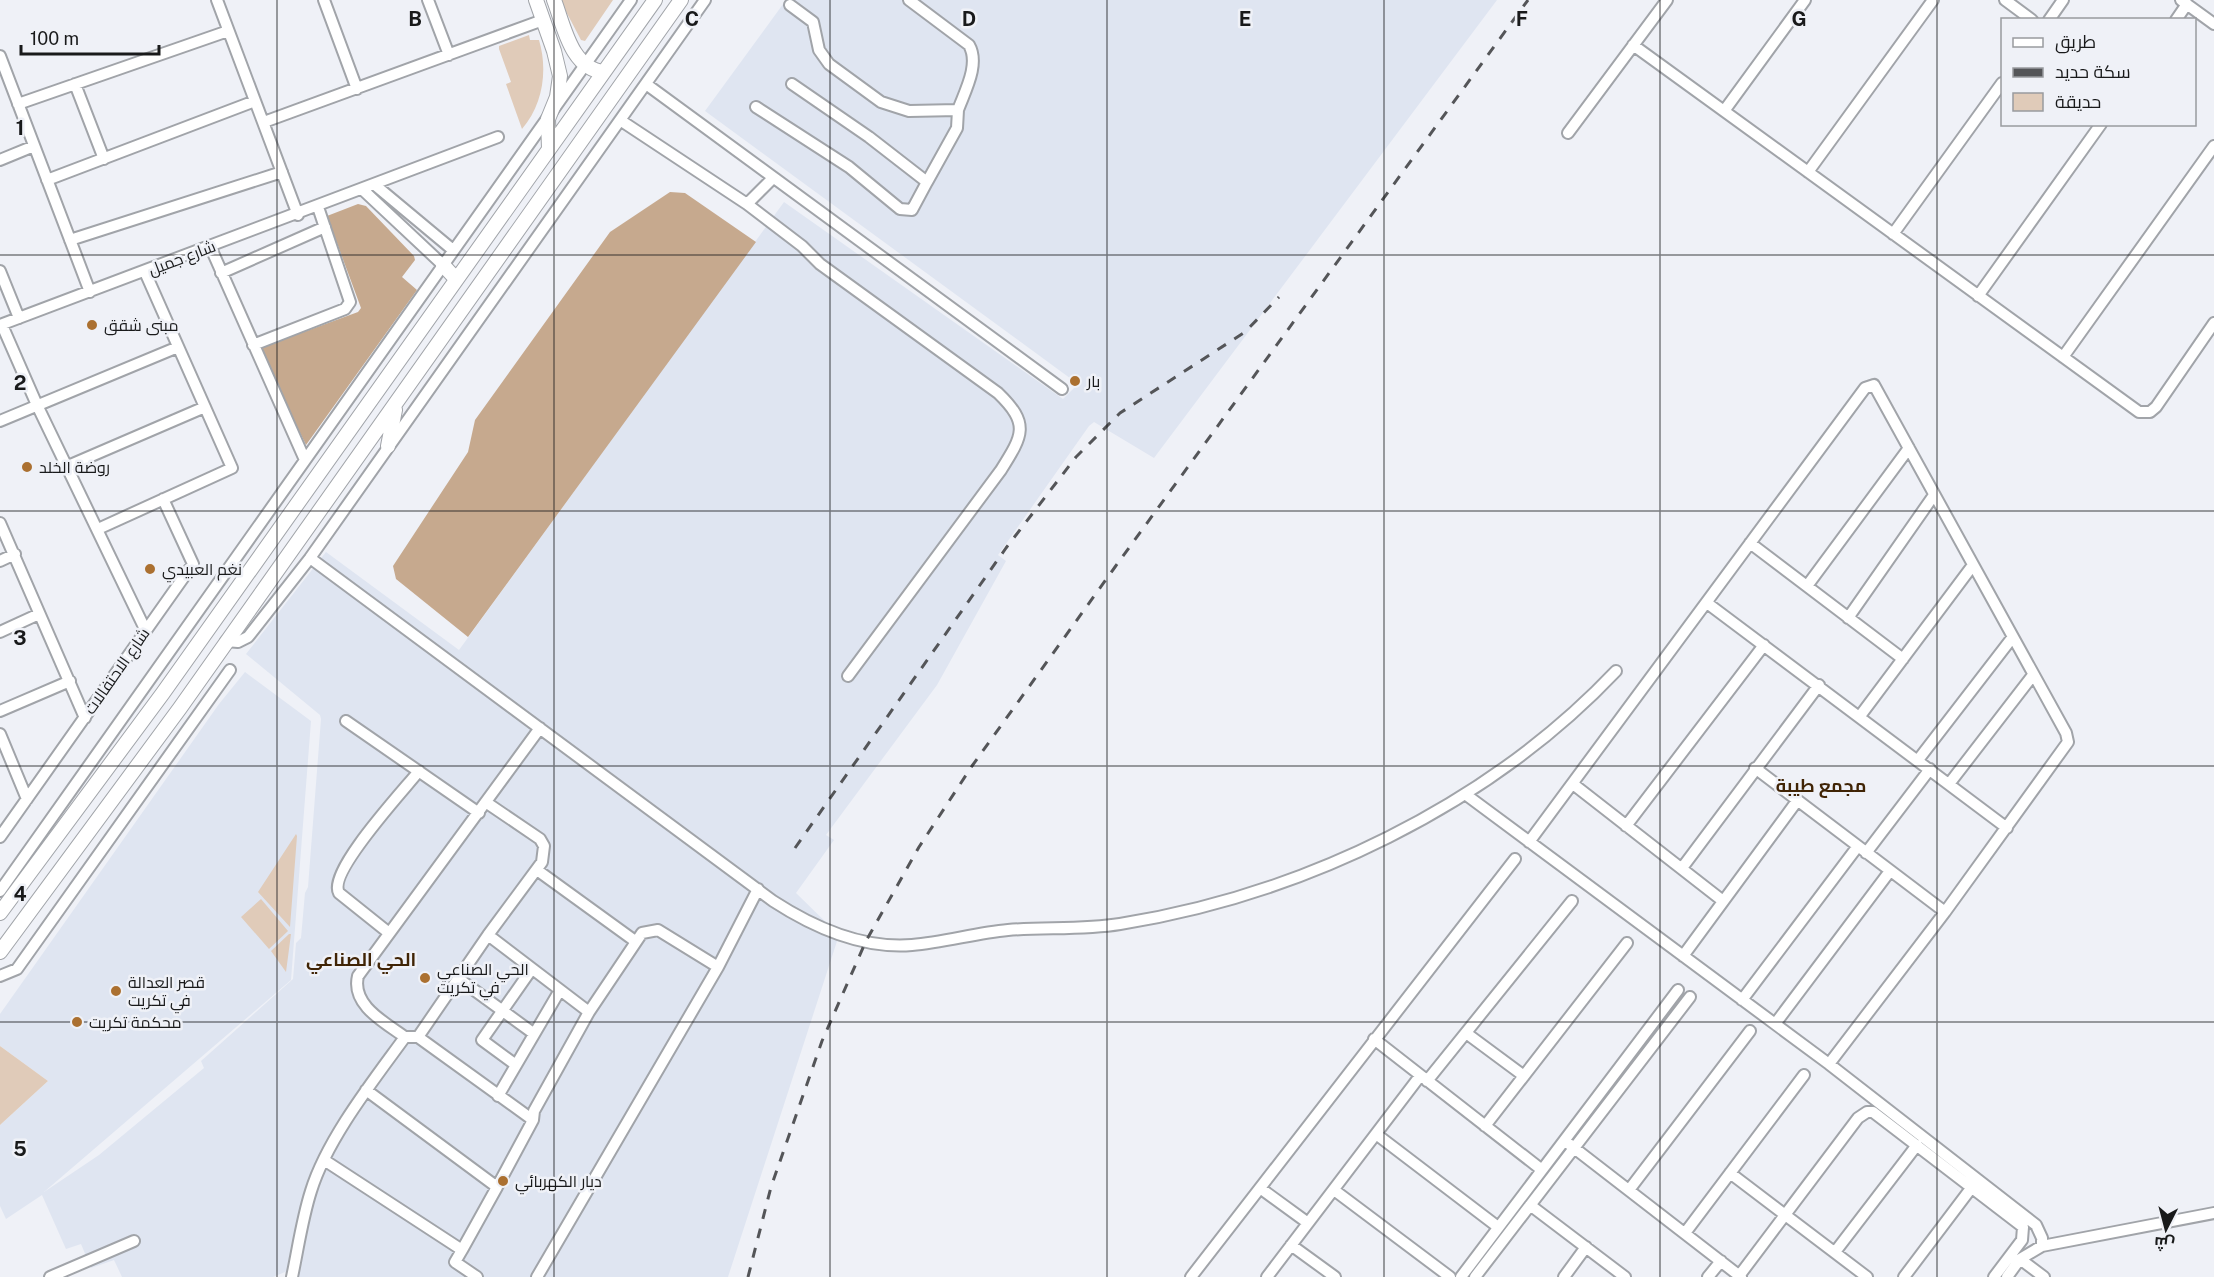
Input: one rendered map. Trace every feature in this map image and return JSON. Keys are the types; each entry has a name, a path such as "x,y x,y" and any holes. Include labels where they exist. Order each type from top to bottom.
{"main road":[{"path":"536,0 560,76 557,97 548,119 549,149"},
{"path":"554,0 572,47 589,69 604,72"},
{"path":"0,913 162,693 656,0"},
{"path":"0,952 180,708 681,0"},
{"path":"443,265 456,279"},
{"path":"388,446 396,404"},
{"path":"162,693 180,708"}],"street":[{"path":"217,0 298,215"},
{"path":"324,0 357,89"},
{"path":"428,0 449,55"},
{"path":"0,891 631,0"},
{"path":"226,641 237,642 248,637 310,558 705,0"},
{"path":"756,107 849,167 900,209 912,210 957,128 958,110 973,66 972,50 969,45 909,0"},
{"path":"1568,133 1666,0"},
{"path":"1724,111 1805,0"},
{"path":"1808,172 1933,0"},
{"path":"2005,0 2029,18"},
{"path":"2050,18 2063,0"},
{"path":"2177,18 2184,2 2214,24"},
{"path":"790,5 813,22 819,50 829,64 881,102 909,111 958,110"},
{"path":"264,122 543,20"},
{"path":"18,104 228,31"},
{"path":"1633,45 2136,410 2146,413 2156,407 2214,323"},
{"path":"0,56 90,292"},
{"path":"75,84 104,159"},
{"path":"646,84 1062,389"},
{"path":"792,84 869,137 927,182"},
{"path":"1893,234 2001,84"},
{"path":"47,180 255,101"},
{"path":"620,120 747,204 802,246 820,264 998,393 1014,408 1021,425 1019,441 1000,470 848,676"},
{"path":"1978,296 2100,126"},
{"name":"شارع جميل","path":"1,325 298,215 498,137"},
{"path":"0,160 34,146"},
{"path":"2063,357 2214,146"},
{"path":"70,240 282,172"},
{"path":"747,204 773,178"},
{"path":"375,185 453,250"},
{"path":"363,190 443,265"},
{"path":"253,345 345,309 350,302 318,207"},
{"path":"221,273 325,227"},
{"path":"210,246 305,460"},
{"path":"0,271 19,318"},
{"path":"98,529 232,468 145,272"},
{"path":"1,325 37,405 146,629"},
{"path":"0,421 178,347"},
{"path":"1529,842 1868,386 1877,387 2012,638 2066,733 2068,742 1945,912 1829,1064"},
{"path":"68,466 205,407"},
{"path":"1807,586 1909,448"},
{"path":"1848,618 1934,495"},
{"name":"شارع الاحتفالات","path":"0,837 193,564 164,499"},
{"path":"0,523 85,718"},
{"path":"1750,543 1903,659"},
{"path":"0,561 15,554"},
{"path":"310,558 758,890 804,920 837,933 874,943 909,946 995,932 1102,927 1184,910 1297,878 1374,844 1465,794 1558,726 1616,671"},
{"path":"1860,716 1973,565"},
{"path":"1707,603 2007,828"},
{"path":"0,632 39,614"},
{"path":"1918,760 2012,638"},
{"path":"1626,826 1764,645"},
{"path":"0,976 17,969 231,670"},
{"path":"1949,784 2033,675"},
{"path":"0,711 70,681"},
{"path":"1682,868 1819,685"},
{"path":"346,720 479,813"},
{"path":"533,1120 418,1037 405,1037 363,1003 356,987 363,967 487,803 540,728"},
{"path":"0,734 27,799"},
{"path":"1755,768 1945,912"},
{"path":"1742,999 1930,768"},
{"path":"389,933 339,893 336,883 340,873 374,825 419,771"},
{"path":"1573,784 1723,901"},
{"path":"1465,794 1829,1064 2036,1225 2042,1238 2042,1246"},
{"path":"1683,956 1797,801"},
{"path":"418,1037 544,857 542,841 487,803"},
{"path":"1191,1277 1515,859"},
{"path":"537,870 635,941"},
{"path":"1775,1024 1890,871"},
{"path":"537,1277 718,967 758,890"},
{"path":"1266,1277 1376,1134 1466,1033 1572,901"},
{"path":"477,1277 455,1262 589,1012 635,941 642,933 658,930 718,967"},
{"path":"488,935 589,1012"},
{"path":"1485,1126 1627,943"},
{"path":"516,1065 482,1040 531,970"},
{"path":"459,979 533,1033"},
{"path":"498,1096 560,990"},
{"path":"1461,1277 1678,990"},
{"path":"1475,1277 1690,997"},
{"path":"1629,1190 1750,1031"},
{"path":"1466,1033 1524,1076"},
{"path":"292,1277 311,1190 324,1160 366,1090 405,1037"},
{"path":"1374,1040 1542,1170"},
{"path":"1685,1233 1804,1075"},
{"path":"366,1090 497,1187"},
{"path":"1564,1140 1740,1276 1862,1114 1873,1112 2020,1224 2025,1232 2022,1240 1994,1277"},
{"path":"1376,1134 1498,1227"},
{"path":"1835,1252 1917,1145"},
{"path":"324,1160 462,1250"},
{"path":"1730,1173 1867,1277"},
{"path":"1904,1277 1972,1187"},
{"path":"1260,1188 1308,1223"},
{"path":"1334,1190 1450,1277"},
{"path":"1530,1205 1625,1277"},
{"path":"2007,1277 2020,1259 2042,1246 2214,1213"},
{"path":"50,1277 134,1241"},
{"path":"1291,1245 1335,1277"},
{"path":"1564,1277 1586,1247"},
{"path":"2020,1259 2044,1277"},
{"path":"1708,1277 1721,1261"},
{"path":"77,1265 82,1277"}],"shaded area":[{"path":"786,0 1497,0 1154,458 1094,422 1089,426 998,555 1006,561 937,685 826,835 834,840 796,893 839,935 728,1277 288,1277 285,1272 273,1277 122,1277 114,1260 91,1268 81,1244 66,1249 42,1195 6,1219 0,1206 0,1125 48,1081 0,1046 0,1014 219,704 245,672 311,721 291,980 44,1192 99,1155 204,1068 201,1061 293,979 296,943 301,938 305,893 308,887 321,719 320,715 246,654 326,552 459,650 784,202 1063,399 1078,384 705,111"},
{"path":"670,192 685,193 756,242 468,637 396,579 393,566 468,452 475,420 610,232"},
{"path":"358,204 366,206 414,256 415,260 402,277 417,290 306,445 260,351 263,347 358,312 361,308 327,216"}],"green space":[{"path":"560,0 613,0 585,41 581,40"},
{"path":"529,35 530,40 539,40 543,75 535,109 522,129 506,84 511,82 499,46"},
{"path":"296,834 297,836 290,927 258,892"},
{"path":"261,899 288,931 269,949 241,917"},
{"path":"291,934 286,972 271,951"},
{"path":"0,1046 48,1081 0,1125"}],"railway":[{"path":"748,1277 771,1187 822,1041 866,941 919,847 972,766 1115,567 1528,0"},
{"path":"795,848 1006,548 1076,457 1120,413 1245,332 1279,297"}],"place":[{"name":"مبنى شقق","path":"92,325"},
{"name":"بار","path":"1075,381"},
{"name":"روضة الخلد","path":"27,467"},
{"name":"نغم العبيدي","path":"150,569"},
{"name":"الحي الصناعي في تكريت","path":"425,978"},
{"name":"قصر العدالة في تكريت","path":"116,991"},
{"name":"محكمة تكريت","path":"77,1022"},
{"name":"ديار الكهربائي","path":"503,1181"}],"district":[{"name":"مجمع طيبة","path":"1821,785"},
{"name":"الحي الصناعي","path":"361,959"}]}
